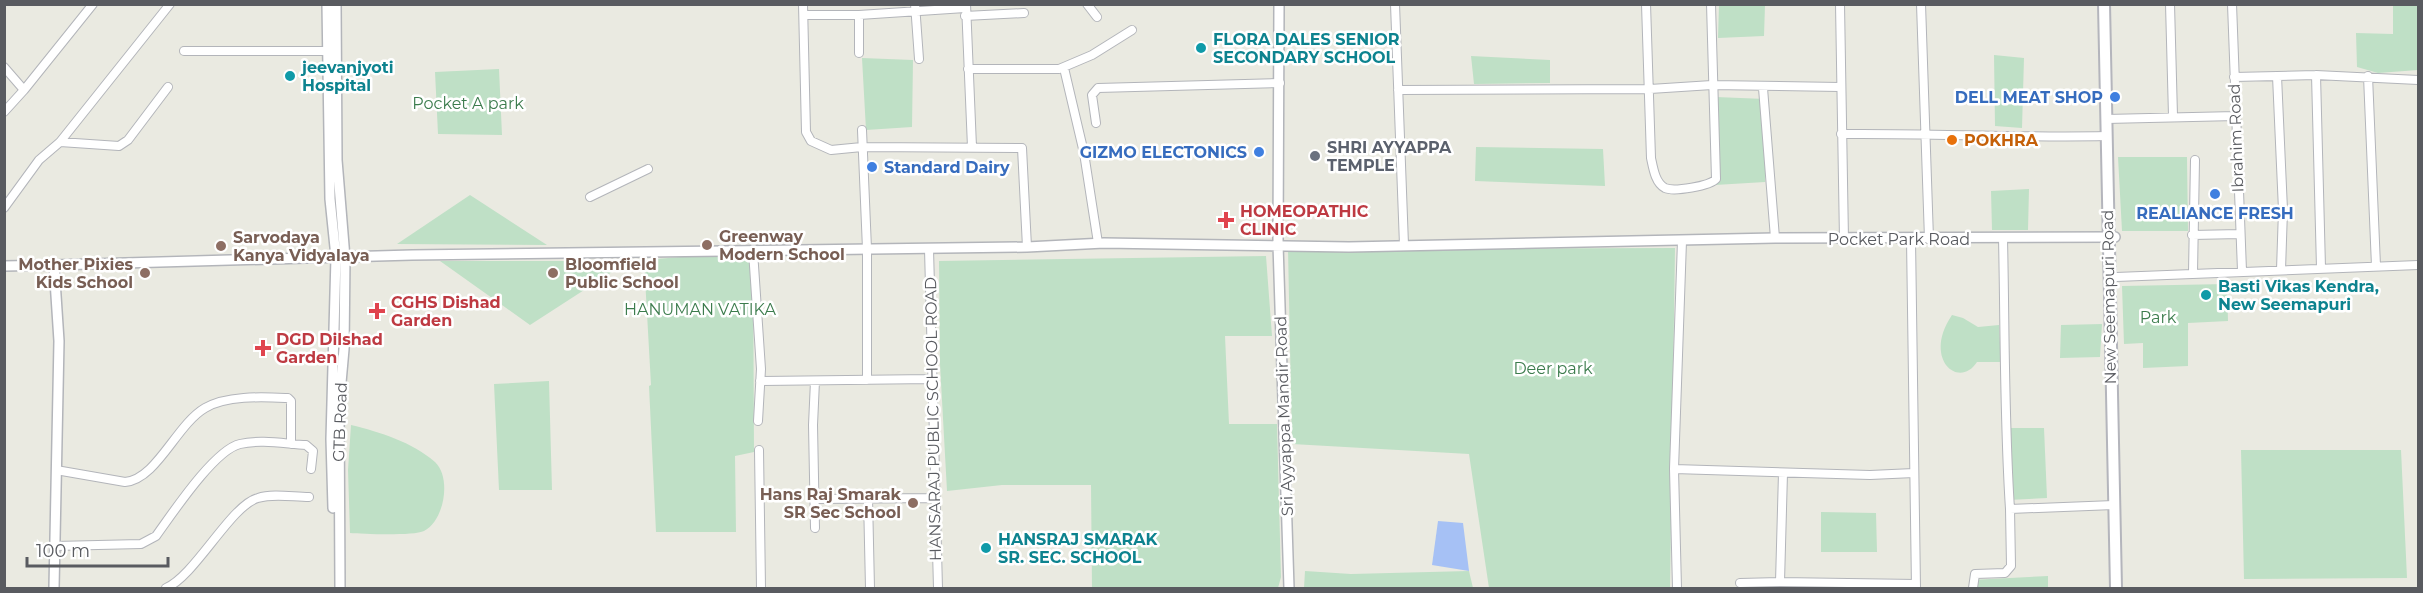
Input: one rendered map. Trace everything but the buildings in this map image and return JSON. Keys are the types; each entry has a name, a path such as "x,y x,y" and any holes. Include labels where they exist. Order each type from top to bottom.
{"main road":[{"name":"New Seemapuri Road","path":"2104,4 2109,119 2116,588"},
{"name":"New Seemapuri Road","path":"2111,4 2109,119 2106,135 2111,237 2116,277 2121,588"}],"street":[{"path":"4,112 93,4"},
{"path":"4,208 39,160 60,142 170,4"},
{"name":"GTB Road","path":"327,4 332,51"},
{"name":"GTB Road","path":"335,588 335,439 341,257 330,199 332,51 336,4"},
{"path":"803,4 806,132 811,141 831,150 862,147 1022,148 1027,247"},
{"path":"1087,4 1097,17"},
{"name":"Sri Ayyappa Mandir Road","path":"1279,4 1278,244 1289,588"},
{"path":"1395,4 1404,245"},
{"path":"1646,4 1653,166 1660,184 1671,189 1709,185 1716,179 1711,4"},
{"path":"1840,4 1844,240"},
{"path":"1922,4 1929,238"},
{"path":"2170,4 2173,116"},
{"name":"Ibrahim Road","path":"2232,4 2242,272"},
{"path":"804,15 859,15 916,8 1024,13"},
{"path":"916,8 919,59"},
{"path":"965,10 972,147"},
{"path":"859,15 859,52"},
{"path":"968,69 1043,71 1064,68 1092,55 1132,30"},
{"path":"184,51 332,51"},
{"path":"4,67 24,90"},
{"path":"1064,68 1084,153 1098,243"},
{"path":"2234,77 2316,75 2418,80"},
{"path":"2316,75 2321,268"},
{"path":"2277,76 2283,210 2281,270"},
{"path":"2368,76 2376,266"},
{"path":"1096,123 1092,95 1098,88 1280,83"},
{"path":"1398,90 1650,89 1712,85 1763,88 1840,87"},
{"path":"60,142 119,146 128,141 168,87"},
{"path":"1763,88 1775,238"},
{"path":"2109,119 2236,116"},
{"path":"862,130 867,249 867,380"},
{"path":"1841,134 1926,133 2035,138 2106,135"},
{"path":"2193,273 2195,160"},
{"path":"590,197 648,169"},
{"path":"2192,235 2240,234"},
{"name":"Pocket Park Road","path":"4,266 341,257 1027,247 1098,243 1278,244 1349,247 1775,238 1844,240 2111,237"},
{"path":"1973,588 1975,574 2005,573 2011,566 2004,419 2006,355 2003,238"},
{"path":"1740,583 1916,586 1911,239"},
{"path":"1677,588 1674,469 1682,241"},
{"name":"HANSARAJ PUBLIC SCHOOL ROAD","path":"929,249 938,588"},
{"path":"753,251 760,381 758,421"},
{"path":"54,265 58,340 54,588"},
{"path":"2116,277 2418,265"},
{"path":"760,381 932,379"},
{"path":"815,381 815,528"},
{"path":"56,470 125,482 135,481 147,474 166,447 196,414 214,403 227,400 288,398 291,401 291,444"},
{"name":"GTB Road","path":"335,439 340,588"},
{"path":"55,546 141,544 148,541 156,536 194,483 231,447 241,443 291,444 310,447 313,451 311,469"},
{"path":"759,450 761,588"},
{"path":"1674,469 1870,475 1914,473"},
{"path":"1780,582 1783,473"},
{"path":"166,588 181,577 249,502 266,496 309,497"},
{"path":"868,498 870,588"},
{"path":"815,499 935,498"},
{"path":"2010,509 2114,505"}],"green space":[{"path":"1719,5 1765,5 1764,36 1718,38"},
{"path":"2393,5 2418,5 2418,70 2378,73 2357,67 2356,33 2393,34"},
{"path":"1994,55 2024,58 2022,128 1995,126"},
{"path":"1471,56 1550,60 1550,83 1474,84"},
{"path":"862,58 913,60 912,127 866,130"},
{"name":"Pocket A park","path":"499,69 502,135 438,134 435,72"},
{"path":"1716,97 1765,99 1765,182 1715,185"},
{"path":"1476,147 1603,149 1605,186 1475,181"},
{"path":"2118,157 2187,157 2188,231 2122,231"},
{"path":"2029,189 2028,230 1992,230 1991,191"},
{"path":"470,195 547,245 397,244"},
{"name":"Deer park","path":"1675,248 1670,588 1489,588 1469,454 1292,444 1288,249"},
{"name":"HANUMAN VATIKA","path":"753,251 754,452 735,456 736,532 656,532 644,260"},
{"path":"1266,256 1272,336 1225,336 1229,424 1277,424 1281,577 1278,588 1092,588 1091,485 1002,485 947,491 940,364 939,261"},
{"path":"440,261 629,261 530,325"},
{"name":"Park","path":"2227,284 2228,321 2188,323 2188,366 2143,368 2143,343 2124,344 2122,286"},
{"path":"1952,315 1963,318 1978,327 1999,325 2001,362 1977,362 1970,370 1961,373 1946,366 1942,357 1941,345 1944,331"},
{"path":"2102,324 2100,357 2060,358 2061,325"},
{"path":"549,381 552,490 499,490 494,384"},
{"path":"351,425 406,443 435,462 440,469 444,488 441,509 431,526 418,533 350,533 348,470"},
{"path":"2006,428 2044,428 2047,498 2008,500"},
{"path":"2241,450 2401,450 2407,578 2244,579"},
{"path":"1821,512 1876,513 1877,552 1821,552"},
{"path":"1305,571 1351,574 1469,571 1473,588 1304,588"},
{"path":"2048,576 2048,588 1972,588 1971,580"}],"water":[{"path":"1438,521 1463,523 1469,571 1432,565"}],"place":[{"name":"FLORA DALES SENIOR SECONDARY SCHOOL","path":"1201,48"},
{"name":"jeevanjyoti Hospital","path":"290,76"},
{"name":"DELL MEAT SHOP","path":"2115,97"},
{"name":"POKHRA","path":"1952,140"},
{"name":"GIZMO ELECTONICS","path":"1259,152"},
{"name":"SHRI AYYAPPA TEMPLE","path":"1315,156"},
{"name":"Standard Dairy","path":"872,167"},
{"name":"REALIANCE FRESH","path":"2215,194"},
{"name":"HOMEOPATHIC CLINIC","path":"1226,220"},
{"name":"Greenway Modern School","path":"707,245"},
{"name":"Sarvodaya Kanya Vidyalaya","path":"221,246"},
{"name":"Mother Pixies Kids School","path":"145,273"},
{"name":"Bloomfield Public School","path":"553,273"},
{"name":"Basti Vikas Kendra, New Seemapuri","path":"2206,295"},
{"name":"CGHS Dishad Garden","path":"377,311"},
{"name":"DGD Dilshad Garden","path":"263,348"},
{"name":"Hans Raj Smarak SR Sec School","path":"913,503"},
{"name":"HANSRAJ SMARAK SR. SEC. SCHOOL","path":"986,548"}]}
